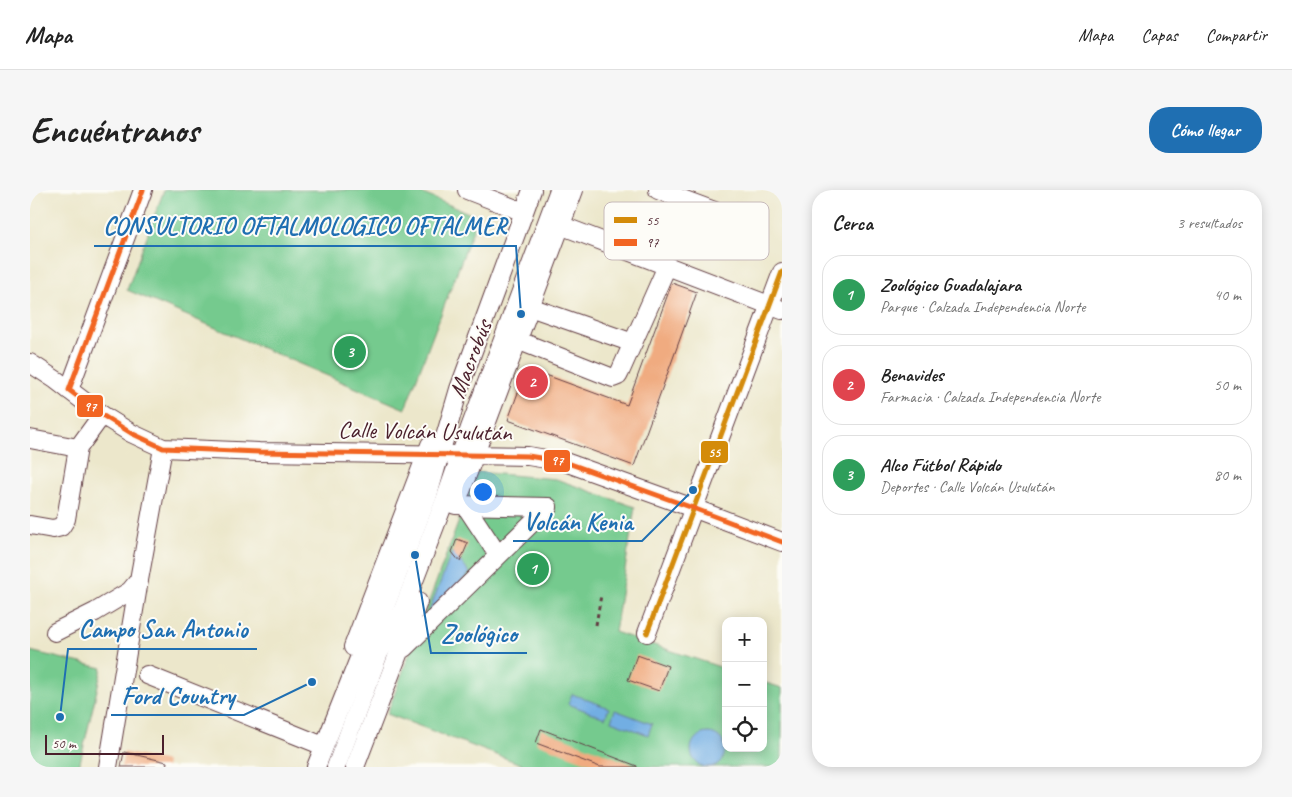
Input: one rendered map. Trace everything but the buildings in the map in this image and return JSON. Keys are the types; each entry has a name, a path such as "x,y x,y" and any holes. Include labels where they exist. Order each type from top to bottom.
{"street":[{"path":"69,390 143,190"},
{"path":"467,190 516,209"},
{"path":"307,767 433,455 523,190"},
{"name":"Macrobús","path":"316,767 364,646 385,607 428,495 433,455 532,190"},
{"name":"Macrobús","path":"336,767 380,653 402,612 445,500 468,455 470,428 559,190"},
{"path":"355,767 399,653 460,505 468,455 517,340 574,190"},
{"path":"658,190 690,202"},
{"path":"560,225 604,242"},
{"path":"651,260 776,307"},
{"path":"517,340 613,378 618,376 667,266"},
{"path":"647,633 694,508 776,307 782,272"},
{"path":"530,307 633,343"},
{"name":"Calle Volcán Usulután","path":"30,363 102,415 131,433 162,448 259,452 528,456 565,462 782,542"},
{"path":"30,525 53,529 62,527 66,519 78,448 102,415"},
{"path":"30,440 78,448"},
{"path":"108,767 138,580 162,448"},
{"path":"399,653 548,507 460,505"},
{"path":"460,505 498,556"},
{"path":"55,632 95,612 130,591 138,580"},
{"path":"147,675 316,743"}],"path":[{"path":"596,625 601,595"}],"green space":[{"path":"164,190 414,190 478,217 405,409 127,290"},
{"path":"477,472 556,479 635,507 615,632 722,668 722,752 767,752 767,683 782,688 782,767 529,767 387,714"},
{"path":"30,651 102,668 79,767 30,767"}],"water":[{"path":"452,552 470,573 428,614"},
{"path":"572,694 609,708 605,718 568,704"},
{"path":"615,710 652,724 648,735 611,721"},
{"path":"708,733 715,734 722,740 722,752 725,752 720,762 715,766 708,767 701,766 696,762 692,757 691,750 692,743 696,738 701,734"}],"transit line":[{"name":"97","path":"143,190 69,390 102,415 131,433 163,448 259,452 528,456 565,462 782,542"},
{"name":"55","path":"647,633 782,272"}],"place":[{"name":"CONSULTORIO OFTALMOLOGICO OFTALMER","path":"521,314"},
{"name":"Alco Fútbol Rápido","path":"350,352"},
{"name":"Benavides","path":"532,382"},
{"name":"Volcán Kenia","path":"693,490"},
{"name":"Zoológico","path":"415,555"},
{"name":"Zoológico Guadalajara","path":"533,569"},
{"name":"Ford Country","path":"312,682"},
{"name":"Campo San Antonio","path":"60,717"}]}
